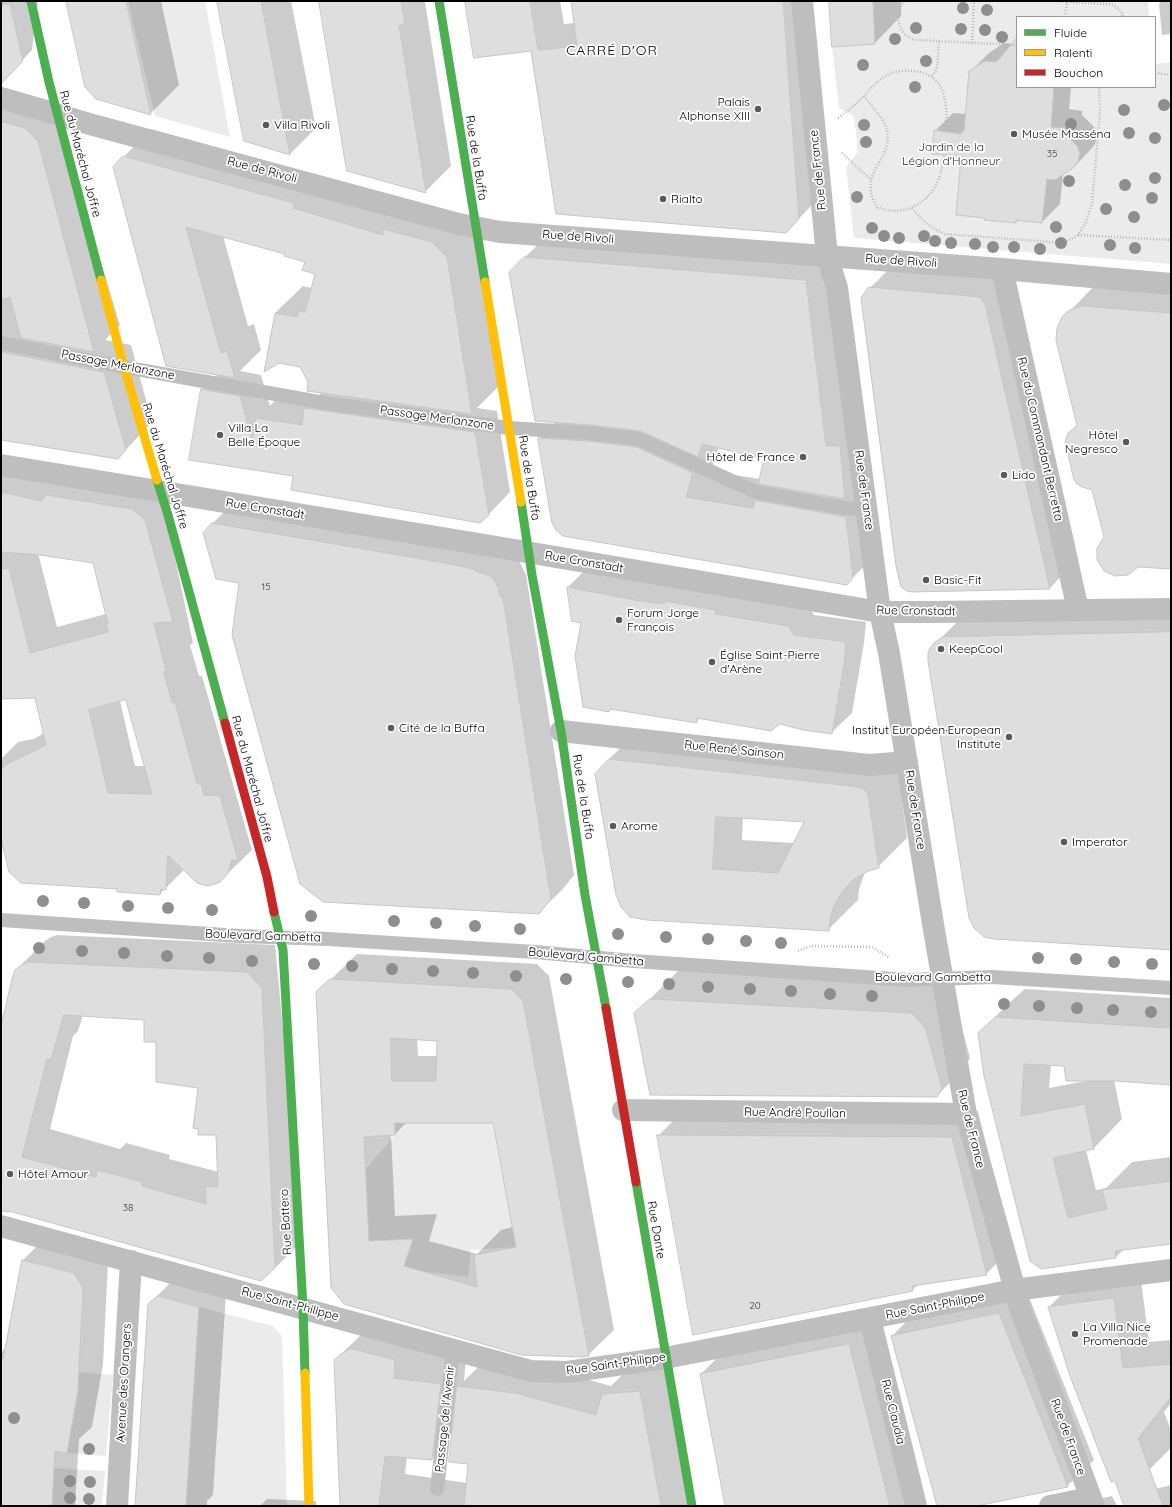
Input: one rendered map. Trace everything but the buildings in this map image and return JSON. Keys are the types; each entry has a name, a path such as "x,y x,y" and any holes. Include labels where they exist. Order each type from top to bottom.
{"main road":[{"name":"Rue du Maréchal Joffre","path":"31,1 49,82 124,367 148,457 168,515 267,877 279,937"},
{"name":"Rue de la Buffa","path":"439,1 528,552 560,731 585,895 597,958"},
{"name":"Rue Bottero","path":"279,937 282,950 284,979 303,1308 309,1506"},
{"name":"Rue Dante","path":"597,958 665,1358 692,1506"}],"street":[{"name":"Rue de France","path":"802,1 827,256 837,288 880,612 890,653 942,979 966,1114 1014,1290 1092,1502"},
{"name":"Rue de Rivoli","path":"1,98 93,125 476,227 500,232 1002,269 1171,284"},
{"name":"Rue du Commandant Berretta","path":"1002,269 1078,610"},
{"name":"Rue Cronstadt","path":"1,465 880,612 1171,609"},
{"name":"Rue René Sainson","path":"560,731 869,765 907,762"},
{"name":"Rue André Poullan","path":"623,1110 966,1114"},
{"name":"Rue Saint-Philippe","path":"1,1226 530,1371 567,1372 665,1358 1014,1290 1171,1270"},
{"name":"Avenue des Orangers","path":"117,1506 130,1261"},
{"name":"Rue Claudia","path":"870,1319 916,1506"},
{"path":"1050,1506 1092,1502"}],"lane":[{"name":"Passage Merlanzone","path":"1,343 124,367 325,403 509,428 589,433 639,439 756,492 844,508 866,509"},
{"name":"Boulevard Gambetta","path":"1,920 232,936 328,938 553,953 597,958 908,980 992,977 1171,988"},
{"name":"Passage de l'Avenir","path":"437,1489 453,1350"}],"path":[{"path":"906,1 901,5 899,23 901,29 907,36 916,40 1016,45"},
{"path":"972,43 974,1"},
{"path":"1057,1 1110,4 1117,6 1123,16"},
{"path":"1065,16 1067,2"},
{"path":"932,76 937,69 939,42"},
{"path":"846,112 876,83 893,72 920,72 932,76 939,84 944,95 947,107 946,132"},
{"path":"1156,73 1171,75"},
{"path":"912,208 922,220 934,230 945,234 1064,243 1078,235 1086,222 1092,203 1100,112 1099,88"},
{"path":"864,96 882,121 887,133 884,153 874,170 871,180 871,193 877,207 895,211 912,208 927,198 937,183 942,169 944,155"},
{"path":"851,161 871,180"},
{"path":"1078,235 1171,240"}],"green space":[{"path":"128,1 205,1 230,137 155,116"},
{"name":"Musée Masséna","path":"829,1 1148,1 1149,16 1016,16 1016,88 1156,88 1156,64 1171,62 1171,264 854,238 846,167 858,152 854,116 839,108 832,47"},
{"path":"491,1117 516,1247 471,1250 468,1277 403,1269 412,1239 369,1241 366,1169 395,1135 395,1123 459,1123"},
{"path":"199,1307 273,1326 282,1336 287,1506 186,1506"},
{"path":"79,1372 113,1375 106,1456 67,1453 79,1386 38,1379"},
{"path":"54,1468 105,1471 102,1506 52,1506"}],"traffic: fast":[{"path":"31,1 49,82 101,280"},
{"path":"439,1 485,282"},
{"path":"157,480 225,723"},
{"path":"521,502 532,575 561,731 585,895 606,1008"},
{"path":"274,912 283,950 303,1308 305,1373"},
{"path":"636,1182 692,1506"}],"traffic: slow":[{"path":"101,280 124,367 157,480"},
{"path":"485,282 521,502"},
{"path":"305,1373 309,1506"}],"traffic: jam":[{"path":"225,723 267,877 274,912"},
{"path":"606,1008 636,1182"}],"place":[{"name":"Palais Alphonse XIII","path":"758,109"},
{"name":"Villa Rivoli","path":"266,125"},
{"name":"Musée Masséna","path":"1014,134"},
{"name":"Rialto","path":"663,199"},
{"name":"Villa La Belle Époque","path":"220,435"},
{"name":"Hôtel Negresco","path":"1126,442"},
{"name":"Hôtel de France","path":"803,457"},
{"name":"Lido","path":"1004,475"},
{"name":"Basic-Fit","path":"926,580"},
{"name":"Forum Jorge François","path":"619,620"},
{"name":"KeepCool","path":"941,649"},
{"name":"Église Saint-Pierre d'Arène","path":"712,662"},
{"name":"Cité de la Buffa","path":"391,728"},
{"name":"Institut Européen·European Institute","path":"1009,737"},
{"name":"Arome","path":"613,826"},
{"name":"Imperator","path":"1064,842"},
{"name":"Hôtel Amour","path":"10,1174"},
{"name":"La Villa Nice Promenade","path":"1075,1334"}],"district":[{"name":"CARRÉ D'OR","path":"612,51"}],"park label":[{"name":"Jardin de la Légion d'Honneur","path":"951,154"}]}
